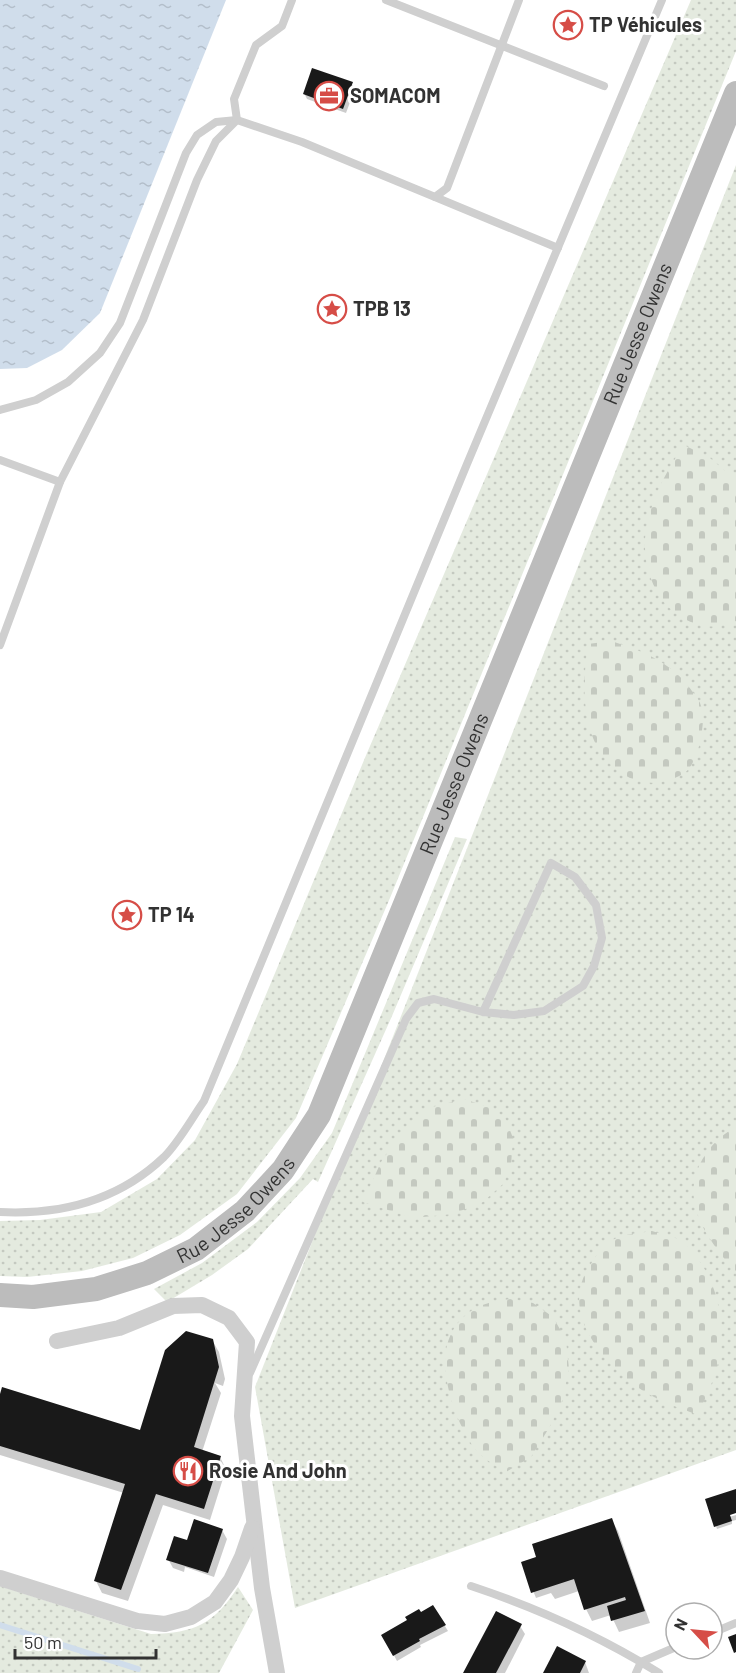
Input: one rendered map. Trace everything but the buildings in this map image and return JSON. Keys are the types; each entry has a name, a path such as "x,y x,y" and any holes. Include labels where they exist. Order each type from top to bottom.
{"main road":[{"name":"Rue Jesse Owens","path":"0,1295 33,1296 96,1290 147,1273 196,1249 245,1211 268,1187 283,1170 320,1114 736,93"}],"street":[{"path":"57,1341 119,1328 173,1306 202,1305 229,1318 247,1342 242,1416 262,1588 277,1673"},
{"path":"0,1578 136,1621 165,1624 191,1617 215,1602 231,1580 254,1524"}],"lane":[{"path":"237,120 234,99 256,45 282,26 292,0"},
{"path":"386,0 604,86"},
{"path":"435,197 447,188 519,0"},
{"path":"0,1212 31,1214 88,1203 128,1185 165,1156 204,1101 662,0"},
{"path":"0,645 60,483 143,320 202,170 216,141 237,120"},
{"path":"0,410 36,400 68,382 100,353 120,323 192,144 197,135 216,122 237,120 302,142 558,248"},
{"path":"0,460 60,483"},
{"path":"245,1385 406,1019 418,1003 434,999 483,1012 514,1015 544,1011 583,986 594,966 602,938 596,906 575,877 551,863 483,1012"},
{"path":"471,1586 517,1601 570,1624 659,1673"},
{"path":"636,1673 641,1662 664,1652"}],"green space":[{"path":"691,0 736,0 736,51 390,898 296,1118 237,1194 180,1235 133,1258 82,1271 27,1277 0,1276 0,1221 40,1220 101,1212 157,1179 195,1140 237,1064 367,753"},
{"path":"736,165 736,1450 295,1608 255,1387"},
{"path":"684,445 710,458 736,480 736,621 720,625 704,626 688,621 674,612 663,601 649,573 645,540 647,524 657,492"},
{"path":"611,641 658,660 678,674 699,701 703,719 700,742 692,764 683,774 670,780 643,782 630,778 601,754 588,720 585,701 586,662 588,644"},
{"path":"455,837 467,839 318,1182 313,1179 248,1249 212,1275 167,1302 154,1289 202,1263 257,1222 300,1178 332,1133"},
{"path":"464,1099 494,1109 506,1120 513,1138 511,1165 503,1184 483,1202 453,1214 413,1218 363,1202 381,1162 404,1129 432,1107"},
{"path":"736,1127 736,1273 701,1224 696,1210 694,1181 702,1160 710,1149 719,1139"},
{"path":"652,1231 676,1238 692,1252 703,1265 716,1297 720,1315 720,1350 711,1385 698,1415 666,1403 636,1386 598,1349 588,1334 582,1318 579,1301 581,1284 596,1256 614,1239"},
{"path":"510,1299 533,1303 553,1317 566,1340 569,1369 562,1401 549,1428 531,1457 506,1472 480,1454 466,1434 451,1398 445,1357 452,1332 471,1311 480,1306"},
{"path":"0,1586 151,1634 180,1631 202,1624 220,1610 238,1587 253,1610 219,1673 0,1673"}],"water":[{"path":"0,0 226,0 100,313 62,350 27,368 0,369"}],"waterway":[{"path":"0,1625 138,1669"}],"place":[{"name":"TP Véhicules","path":"568,25"},
{"name":"SOMACOM","path":"329,96"},
{"name":"TPB 13","path":"332,309"},
{"name":"TP 14","path":"127,915"},
{"name":"Rosie And John","path":"188,1471"}]}
